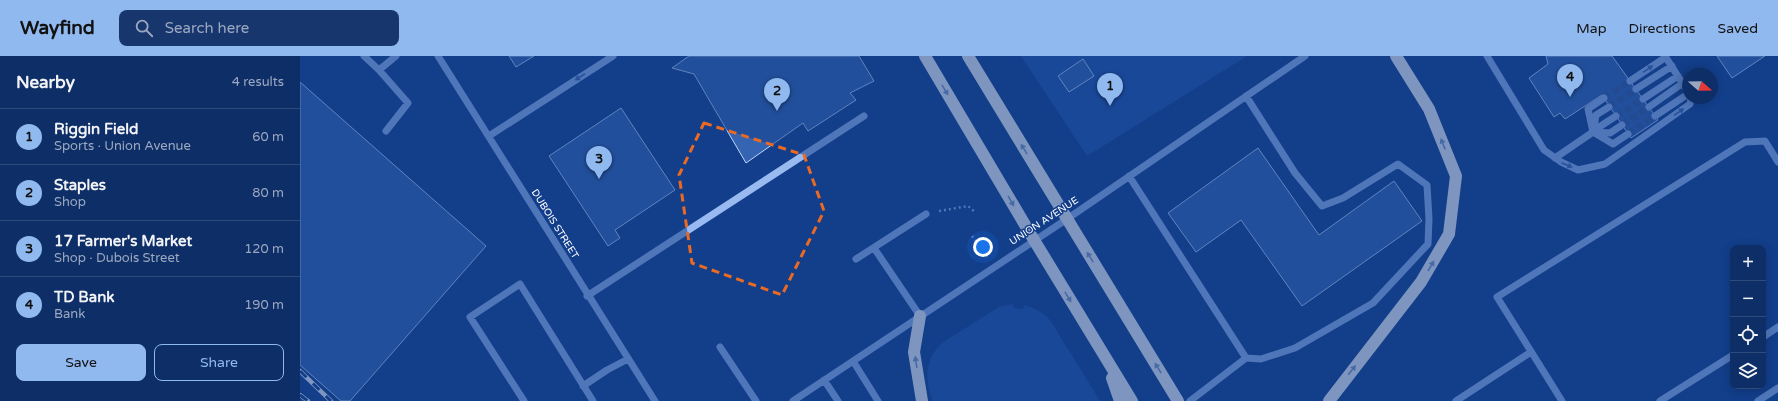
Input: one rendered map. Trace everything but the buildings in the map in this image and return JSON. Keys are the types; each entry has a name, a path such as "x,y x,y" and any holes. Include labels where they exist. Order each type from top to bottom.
{"highway":[{"path":"925,56 1034,240 1132,401"},
{"path":"968,56 1178,401"},
{"path":"1329,401 1421,282 1449,234 1456,176 1429,109 1396,56"},
{"path":"920,316 914,352 922,401"},
{"path":"1104,356 1120,401"}],"street":[{"path":"364,56 379,70 408,103 386,131"},
{"path":"379,70 396,56"},
{"name":"DUBOIS STREET","path":"438,56 587,296 655,401"},
{"path":"489,136 613,56"},
{"name":"UNION AVENUE","path":"793,401 994,266 1067,219 1305,56"},
{"path":"1487,56 1544,150 1561,162 1578,170 1605,164 1690,104"},
{"path":"1630,81 1666,56 1682,82"},
{"path":"1636,89 1672,66"},
{"path":"1643,99 1678,76"},
{"path":"1649,107 1682,85"},
{"path":"1190,401 1246,358 1261,359 1295,348 1373,303 1428,244 1429,219 1427,185 1398,164 1343,198 1322,206 1295,173 1246,96"},
{"path":"1655,116 1682,97"},
{"path":"1604,98 1588,109 1593,132 1613,144 1628,134"},
{"path":"1593,132 1596,115 1609,107"},
{"path":"587,296 864,116"},
{"path":"1555,158 1616,116"},
{"path":"1593,132 1610,133 1622,125"},
{"path":"1562,401 1497,297 1745,142 1765,141 1778,162"},
{"path":"1129,176 1246,358"},
{"path":"856,259 926,214"},
{"path":"874,248 920,316"},
{"path":"524,401 470,317 520,284 593,401"},
{"path":"1766,335 1778,327"},
{"path":"720,347 756,401"},
{"path":"1456,401 1531,352"},
{"path":"1660,401 1730,357"},
{"path":"583,386 607,370 628,359"},
{"path":"853,361 878,401"},
{"path":"824,380 838,401"},
{"path":"1758,401 1778,388"}],"path":[{"path":"926,214 968,206 975,212"},
{"path":"972,236 994,266"}],"highlighted area":[{"path":"704,123 804,155 824,211 782,295 692,263 679,175"}],"shaded area":[{"path":"1021,56 1247,56 1087,156"},
{"path":"1013,304 1014,308 1023,309 1024,305 1032,307 1050,320 1100,401 933,401 927,378 929,363 936,349 942,343 999,307"}],"tunnel":[{"path":"1604,98 1630,81"},
{"path":"1609,107 1636,89"},
{"path":"1616,116 1643,99"},
{"path":"1622,125 1649,107"},
{"path":"1628,134 1655,116"}],"railway":[{"path":"300,371 331,401"},
{"path":"300,395 308,401"}],"place":[{"name":"TD Bank","path":"1570,97"},
{"name":"Riggin Field","path":"1110,106"},
{"name":"Staples","path":"777,111"},
{"name":"17 Farmer's Market","path":"599,179"}]}
